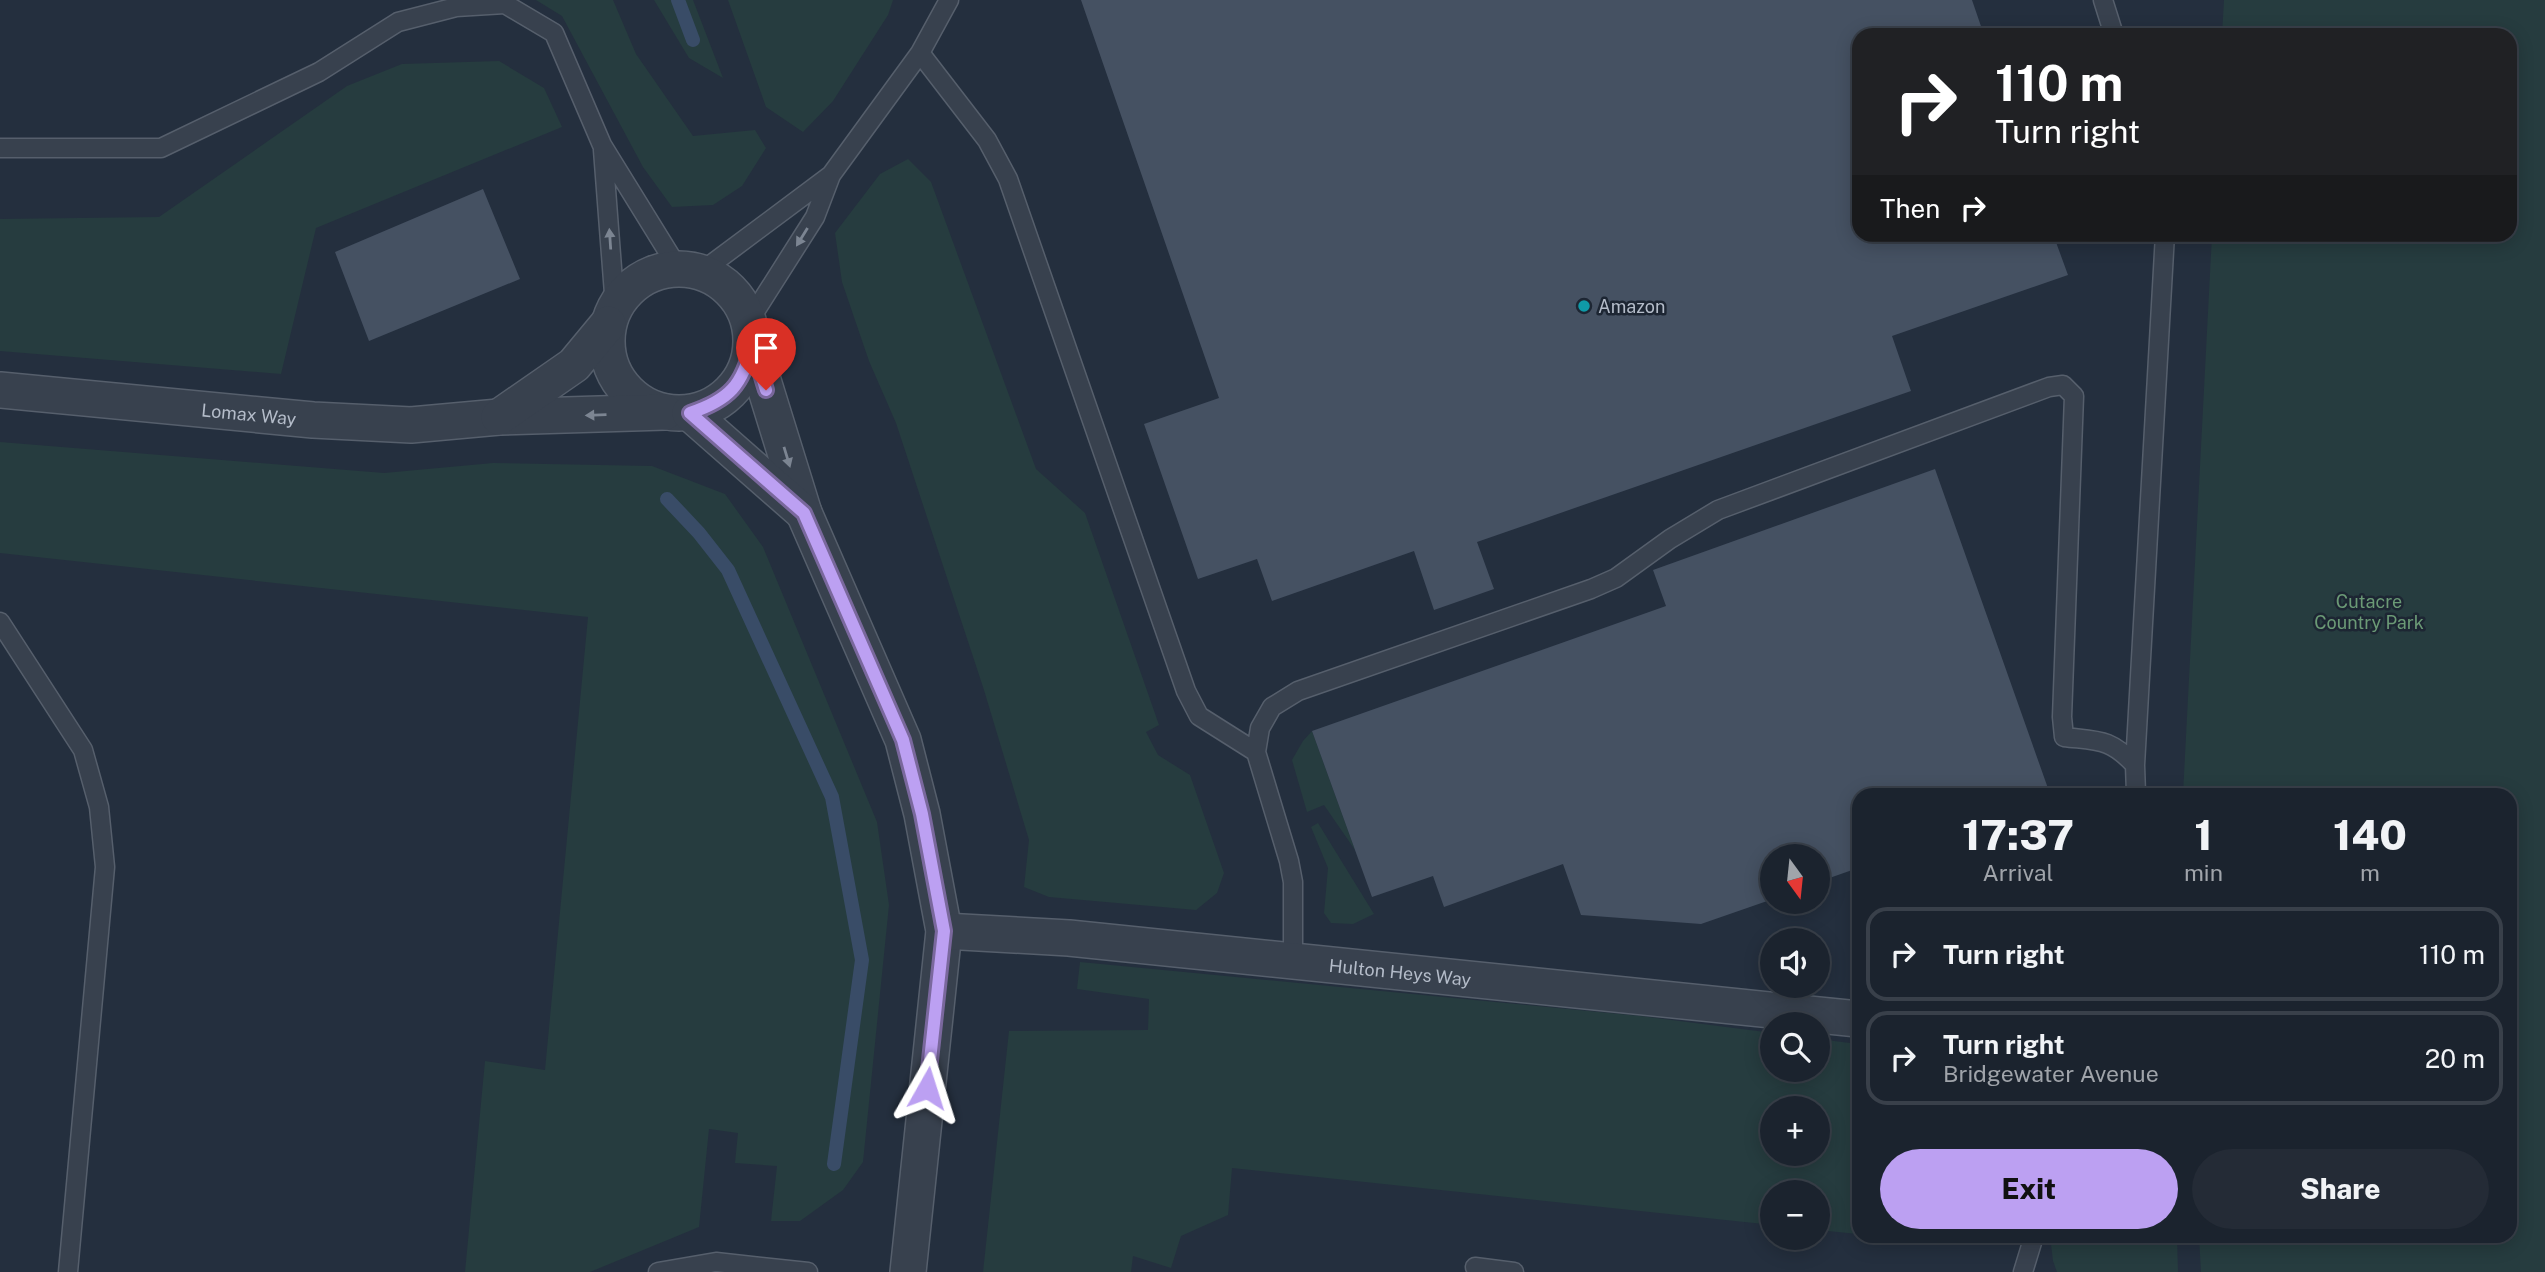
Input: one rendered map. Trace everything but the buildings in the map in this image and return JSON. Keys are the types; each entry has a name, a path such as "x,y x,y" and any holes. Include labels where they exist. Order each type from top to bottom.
{"street":[{"path":"804,513 677,413 642,404 625,389 612,370 607,347 612,315 626,291 641,279 659,271 690,270 723,282 739,299 804,513 903,740 922,814 944,931 908,1272"},
{"name":"Lomax Way","path":"499,417 574,365 612,315"},
{"path":"677,413 713,405 733,390 747,369 751,333"},
{"name":"Lomax Way","path":"0,390 313,420 411,425 499,417 677,413"},
{"name":"Hulton Heys Way","path":"944,931 1069,938 1852,1018"}],"lane":[{"path":"751,333 815,217 831,175 920,53 949,0"},
{"path":"2103,0 2113,28"},
{"path":"0,148 161,148 319,72 398,23 455,4 505,4 554,33 603,145 690,270 831,175"},
{"path":"920,53 987,140 1008,179 1186,691 1199,716 1256,752"},
{"path":"603,145 612,315"},
{"path":"2136,788 2165,242"},
{"path":"1293,960 1293,882 1256,752 1260,728 1272,707 1298,691 1591,589 1616,578 1670,539 1718,510 2049,387 2063,386 2074,396 2062,717 2064,737 2107,742 2122,751 2135,765"},
{"path":"0,622 83,750 99,807 105,867 68,1272"},
{"path":"2023,1272 2032,1243"},
{"path":"658,1272 716,1262 808,1272"},
{"path":"1475,1268 1514,1272"}],"green space":[{"path":"536,0 613,0 636,54 693,136 755,130 766,148 742,186 713,205 672,207 643,167 562,16"},
{"path":"654,0 693,0 723,78 689,58"},
{"path":"728,0 893,0 888,15 833,101 803,132 766,107"},
{"name":"Cutacre Country Park","path":"2224,0 2545,0 2545,1272 2201,1272 2199,1243 2517,1243 2517,788 2183,788 2212,242 2517,242 2517,28 2222,28"},
{"path":"499,61 544,88 562,127 316,228 281,374 0,351 0,219 159,217 347,86 402,64"},
{"path":"908,159 931,182 1036,469 1085,513 1159,725 1146,732 1158,755 1190,775 1224,873 1217,893 1196,910 1049,897 1024,887 1029,840 984,690 896,423 869,361 842,282 835,233 880,174"},
{"path":"0,442 384,473 493,463 652,466 725,494 763,547 877,822 889,905 863,1162 843,1190 800,1221 771,1221 777,1166 735,1163 738,1133 709,1129 699,1227 590,1272 465,1272 485,1061 545,1070 588,617 0,553"},
{"path":"1312,731 1355,850 1324,805 1307,812 1292,760"},
{"path":"1318,823 1374,914 1353,924 1331,923 1324,913 1328,868 1311,827"},
{"path":"1080,962 1640,1016 1760,1031 1760,1082 1830,1082 1830,1040 1852,1043 1852,1233 1830,1231 1830,1180 1760,1180 1760,1224 1232,1168 1228,1215 1181,1236 1171,1268 1133,1256 1131,1272 983,1272 1009,1031 1148,1030 1149,999 1077,989"},
{"path":"2051,1243 2177,1243 2178,1272 2057,1272"}],"waterway":[{"path":"678,0 693,40"},
{"path":"667,499 699,533 728,570 832,797 862,960 834,1164"}],"place":[{"name":"Amazon","path":"1584,306"}],"route":[{"path":"766,390 752,345 747,369 733,390 713,405 690,413 804,513 903,740 922,814 944,931 927,1088"}]}
